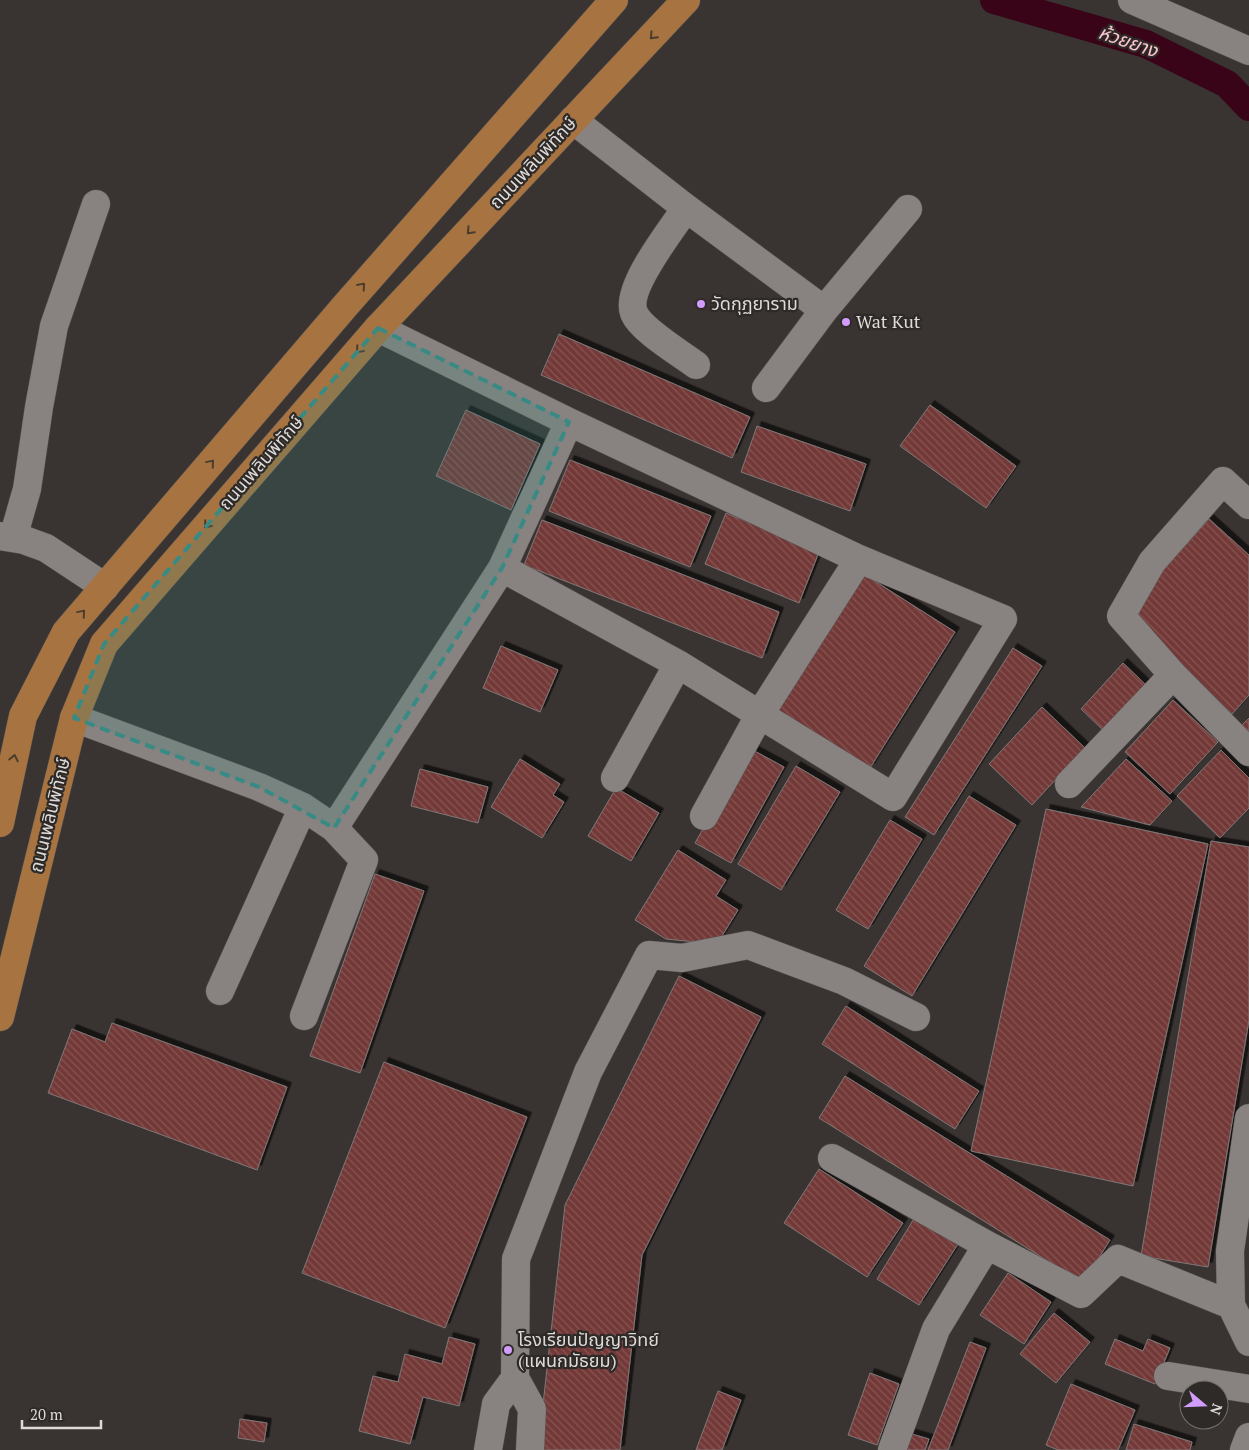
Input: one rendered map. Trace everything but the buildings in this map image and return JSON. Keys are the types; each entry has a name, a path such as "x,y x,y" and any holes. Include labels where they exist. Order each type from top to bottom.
{"main road":[{"path":"0,823 23,716 66,632 345,306 614,0"},
{"name":"ถนนเพลินพิทักษ์","path":"0,1017 74,718 104,644 378,328 686,0"}],"street":[{"path":"1132,0 1249,51"},
{"path":"573,120 686,208 824,310"},
{"path":"96,204 54,326 39,407 27,489 7,537 46,548 105,587"},
{"path":"686,208 643,274 633,295 634,313 645,326 696,365"},
{"path":"766,388 824,310 908,209"},
{"path":"378,328 569,422 859,559 1003,619 893,797 678,664 502,568"},
{"path":"334,828 502,568 569,422"},
{"path":"1249,505 1223,481 1152,562 1121,616 1173,675 1249,752"},
{"path":"704,816 760,714 859,559"},
{"path":"615,778 678,664"},
{"path":"1069,784 1173,675"},
{"path":"74,718 259,787 303,807 334,828 364,860 304,1016"},
{"path":"220,991 303,807"},
{"path":"530,1450 532,1409 515,1378 516,1259 588,1072 649,955 682,958 748,945 844,981 916,1017"},
{"path":"1249,1118 1244,1201 1230,1250 1231,1305 1249,1342"},
{"path":"832,1158 987,1245 1080,1294 1118,1259 1231,1305"},
{"path":"892,1450 936,1329 987,1245"},
{"path":"1168,1376 1249,1389"},
{"path":"488,1450 496,1404 515,1378"},
{"path":"1244,1450 1249,1437"}],"highlighted area":[{"path":"378,328 569,422 502,568 334,828 259,787 74,718 104,644"}],"waterway":[{"name":"ห้วยยาง","path":"994,0 1146,44 1227,84 1249,107"}],"place":[{"name":"วัดกุฏยาราม","path":"701,304"},
{"name":"Wat Kut","path":"846,322"},
{"name":"โรงเรียนปัญญาวิทย์ (แผนกมัธยม)","path":"508,1350"}]}
